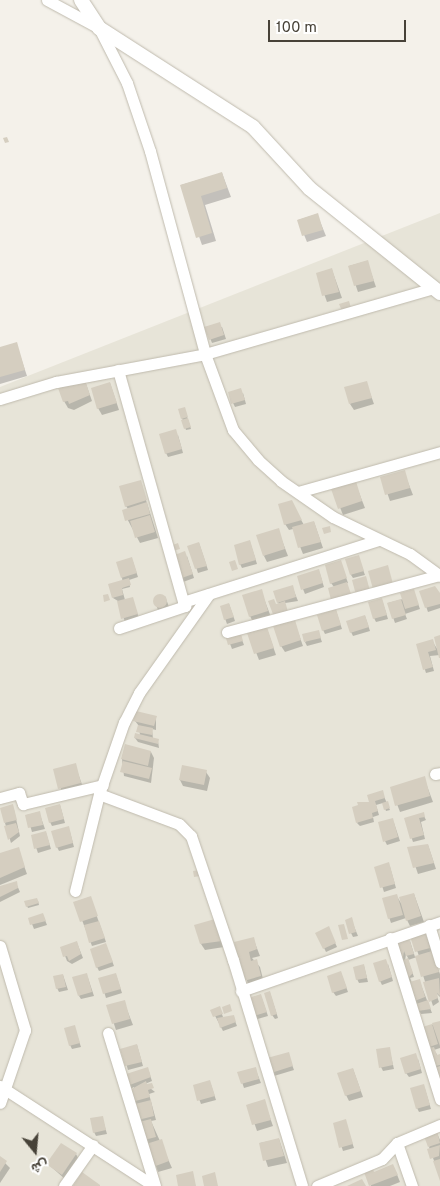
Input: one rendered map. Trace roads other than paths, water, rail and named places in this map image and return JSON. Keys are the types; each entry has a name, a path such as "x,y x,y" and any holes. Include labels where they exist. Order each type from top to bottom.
{"street":[{"path":"46,0 99,28 253,127 309,188 437,290"},
{"path":"81,0 99,28 127,83 150,151 205,354 233,430 258,460 333,517 410,554 440,576"},
{"path":"0,399 56,382 205,354 437,290"},
{"path":"118,370 185,606 120,628"},
{"path":"298,492 440,452"},
{"path":"183,602 378,540"},
{"path":"227,632 440,576"},
{"path":"75,892 101,790 124,722 139,693 209,594"},
{"path":"0,798 19,793 23,804 101,790 179,824 191,836 302,1186"},
{"path":"241,991 435,923 440,962"},
{"path":"390,938 440,1099"},
{"path":"0,946 25,1030 16,1064 2,1087 0,1103"},
{"path":"108,1034 154,1186"},
{"path":"2,1087 154,1186"},
{"path":"317,1186 382,1160 397,1142 440,1125"},
{"path":"397,1142 412,1186"},
{"path":"64,1186 93,1145"}]}
